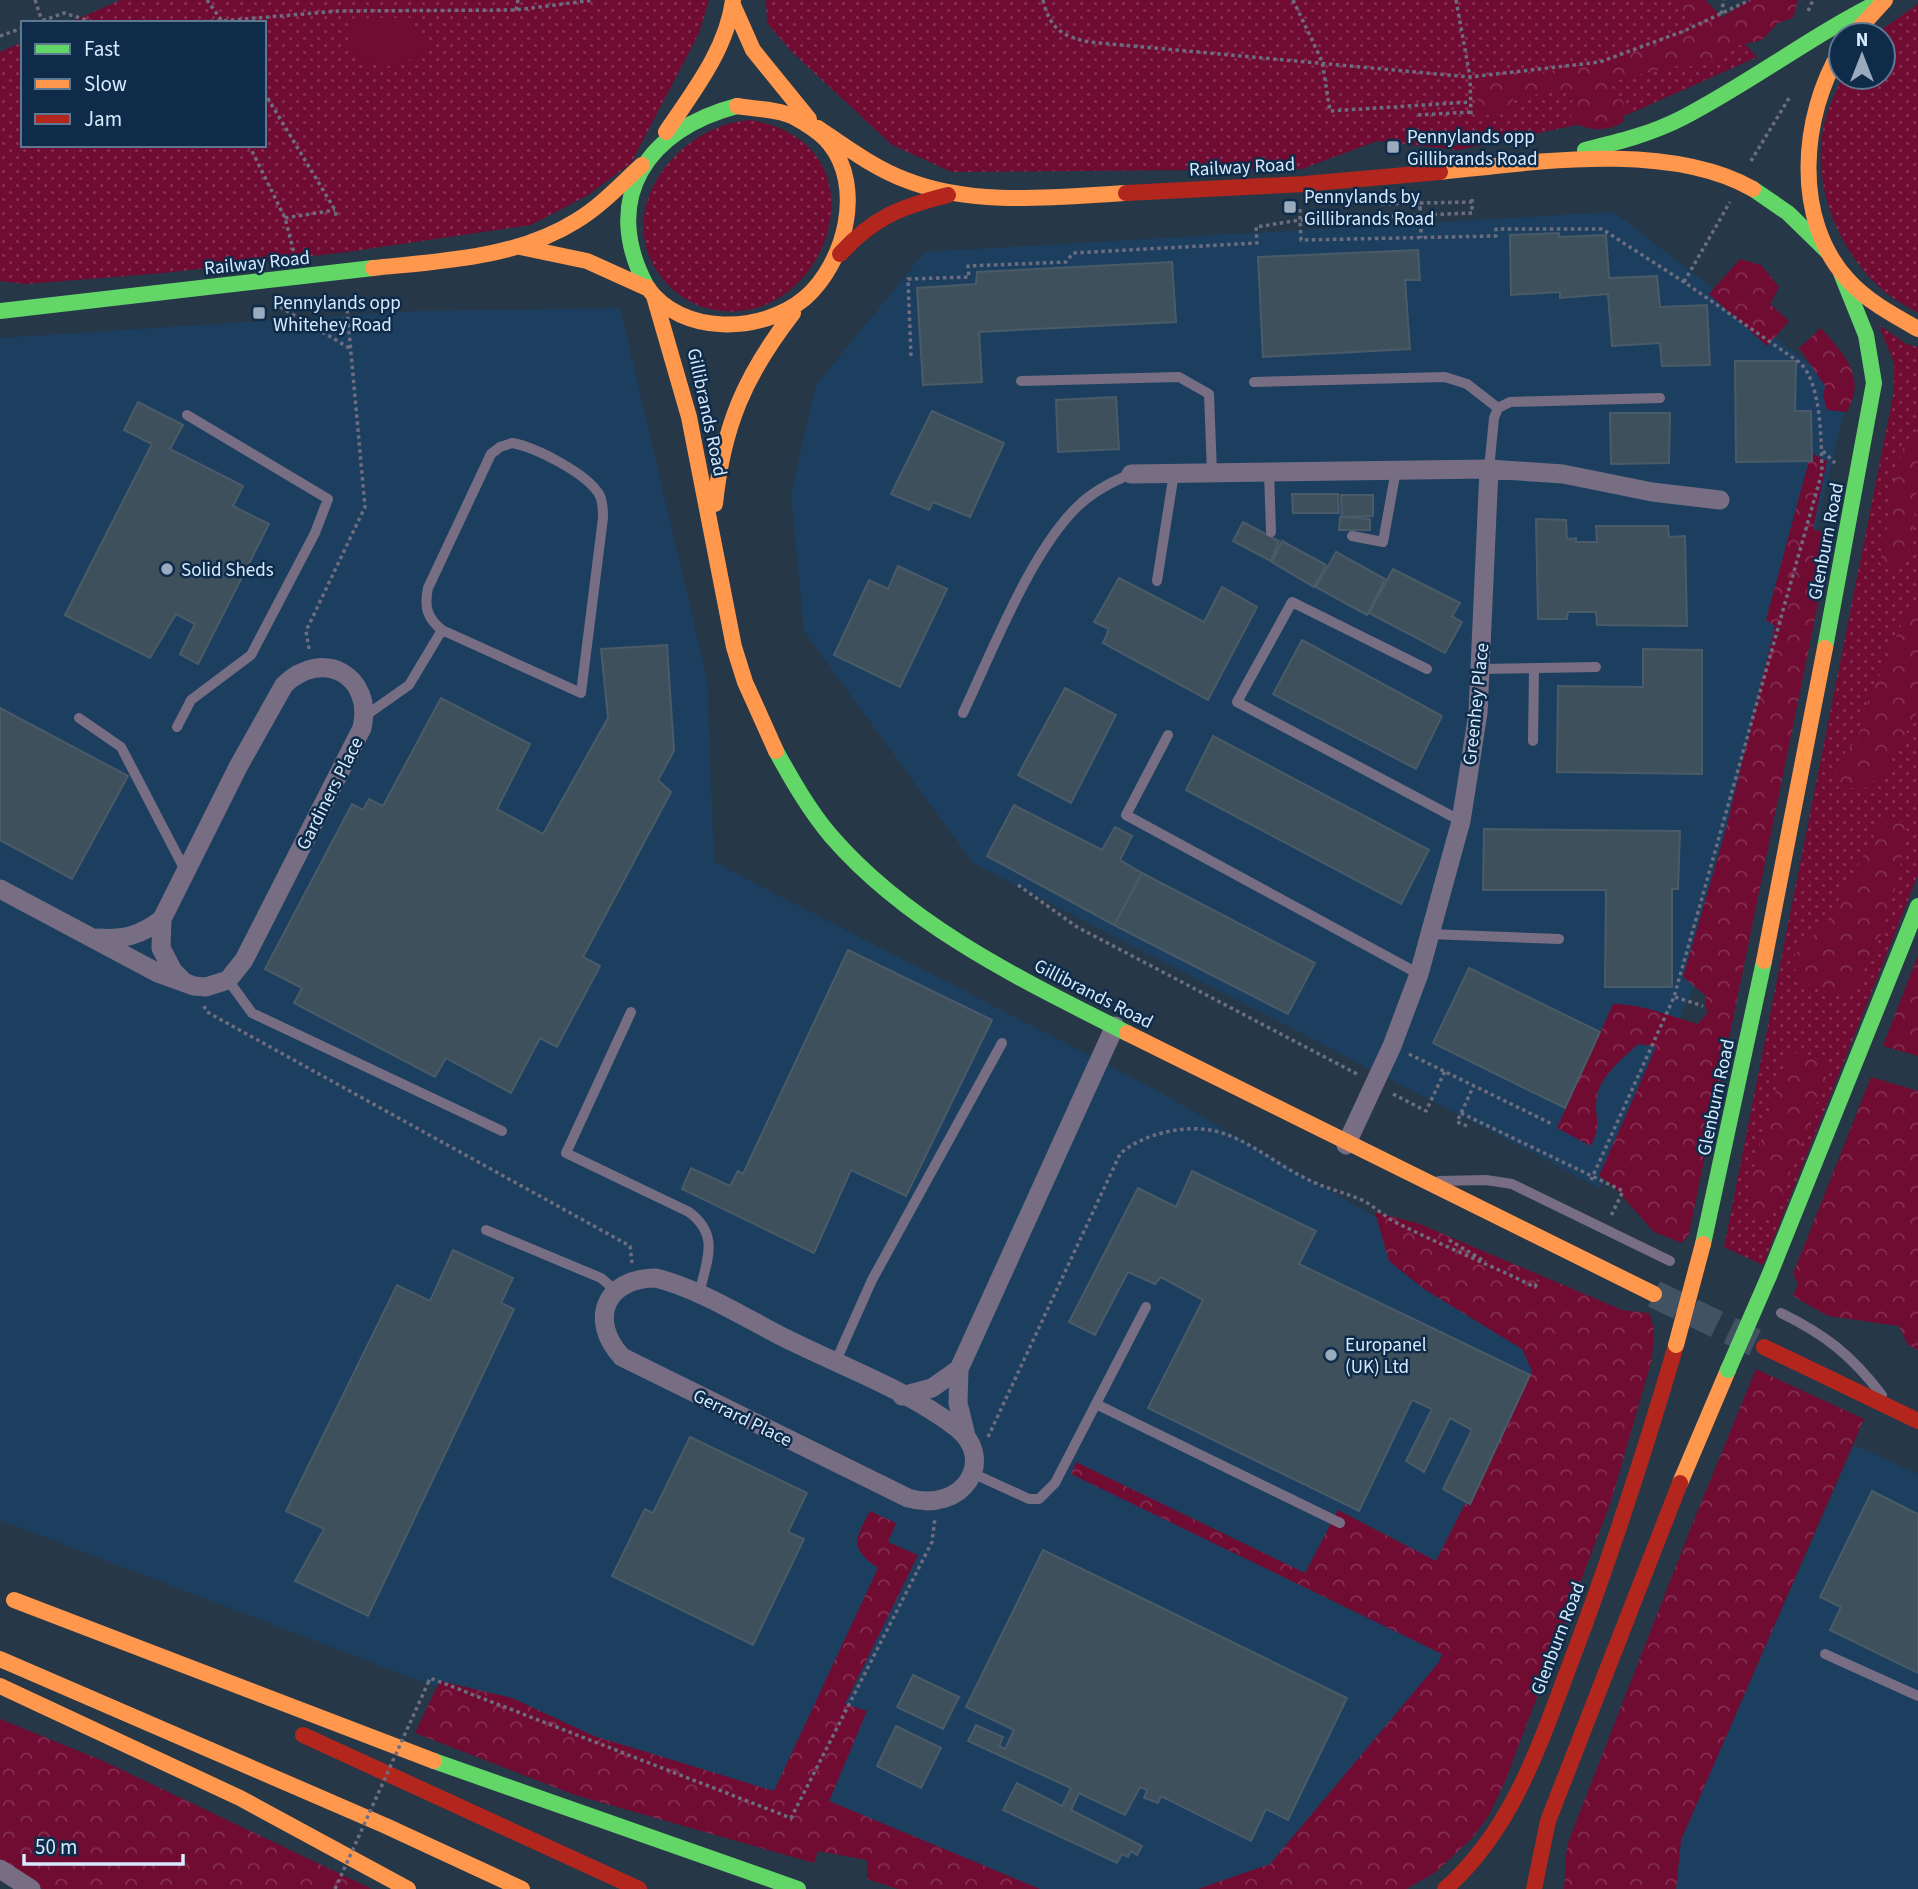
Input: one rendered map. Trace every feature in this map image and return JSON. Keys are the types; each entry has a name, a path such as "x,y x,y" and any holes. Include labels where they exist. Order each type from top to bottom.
{"main road":[{"path":"1865,21 1884,0"},
{"name":"Railway Road","path":"1531,163 1661,129 1844,19 1884,0"},
{"path":"733,3 753,50 816,126 840,160 848,197 843,239 834,261 805,299 784,314 763,323 740,326 696,321 652,293 638,269 630,224 636,183 649,157 699,84 723,34 733,3"},
{"path":"1827,77 1811,122 1807,155 1809,186 1830,254 1842,273 1869,299 1918,329"},
{"path":"649,157 690,121 737,106 760,106 786,111 816,126"},
{"name":"Railway Road","path":"816,126 868,162 895,175 954,194"},
{"name":"Railway Road","path":"0,311 418,264 518,247 554,232 593,210 649,157"},
{"name":"Railway Road","path":"834,261 862,229 878,217 895,209 954,194 1079,195 1331,182 1531,163 1631,160 1675,163 1707,169 1741,182 1786,211 1830,254"},
{"name":"Railway Road","path":"518,247 584,259 611,269 652,293"},
{"name":"Glenburn Road","path":"1534,1889 1580,1685 1703,1244 1752,1026 1874,400 1876,374 1873,353 1842,273"},
{"name":"Gillibrands Road","path":"652,293 675,357 713,538 726,615 745,681 775,747 810,806 843,850 910,910 958,944 1032,986 1346,1145 1654,1294"},
{"name":"Gillibrands Road","path":"713,538 718,470 735,404 761,352 805,299"},
{"name":"Glenburn Road","path":"1445,1889 1464,1875 1497,1833 1580,1685 1728,1370 1769,1276 1918,906"},
{"path":"1764,1347 1918,1421"},
{"path":"7,1597 229,1701"},
{"path":"7,1597 416,1755 798,1889"},
{"path":"0,1659 362,1815 522,1889"},
{"path":"0,1686 240,1798 408,1889"},
{"path":"292,1730 639,1889"}],"street":[{"path":"1131,474 1489,469 1563,474 1652,492 1720,500"},
{"name":"Greenhey Place","path":"1346,1145 1392,1046 1419,974 1461,821 1478,713 1489,469"},
{"name":"Gardiners Place","path":"228,980 244,960 362,728 364,703 354,681 337,670 312,668"},
{"path":"188,983 173,971 161,948 162,919 238,767 285,685 293,677 312,668"},
{"path":"0,889 97,938 158,973 206,987 228,980"},
{"path":"97,938 121,940 134,936 162,919"},
{"path":"937,1502 960,1492 973,1467 958,1403 959,1369 1115,1026"},
{"path":"615,1290 634,1280 656,1278 699,1296 902,1396 966,1436"},
{"name":"Gerrard Place","path":"615,1290 607,1302 604,1325 607,1337 622,1357 908,1498 937,1502"},
{"path":"902,1396 932,1388 959,1369"},
{"path":"0,1869 32,1889"}],"lane":[{"path":"1021,381 1179,377 1209,394 1212,473"},
{"path":"1254,382 1445,377 1467,384 1498,408"},
{"path":"1489,469 1494,418 1498,408 1510,402 1660,398"},
{"path":"177,727 191,700 251,655 315,533 328,499 187,415"},
{"path":"523,445 541,453 595,489 601,498 603,518 581,694 442,630 427,613 425,602 428,588 491,454 500,447 523,445"},
{"path":"1352,536 1382,542 1396,470"},
{"path":"1269,472 1271,532"},
{"path":"1157,582 1174,473"},
{"path":"963,713 1027,579 1056,535 1075,508 1096,491 1131,474"},
{"path":"1427,669 1293,602 1237,702 1461,821"},
{"path":"365,716 410,685 442,630"},
{"path":"1480,669 1596,667"},
{"path":"1533,741 1534,669"},
{"path":"79,718 121,747 186,873"},
{"path":"1168,735 1126,815 1419,974"},
{"path":"1428,934 1559,939"},
{"path":"228,980 252,1013 502,1131"},
{"path":"631,1012 566,1153 689,1212 704,1223 710,1246 699,1296"},
{"path":"835,1363 872,1280 1002,1043"},
{"path":"1421,1182 1486,1180 1512,1184 1671,1261"},
{"path":"486,1230 601,1278 615,1290"},
{"path":"973,1467 1029,1499 1039,1499 1055,1483 1146,1307"},
{"path":"1781,1313 1826,1337 1845,1351 1893,1409"},
{"path":"1096,1404 1340,1523"},
{"path":"1825,1654 1918,1696"}],"path":[{"path":"35,0 42,21 64,13 90,21"},
{"path":"207,0 221,21"},
{"path":"516,10 518,0"},
{"path":"233,21 338,11 516,10 594,0"},
{"path":"1043,0 1047,17 1063,36 1089,42 1322,61 1470,77 1600,62 1684,31 1749,0"},
{"path":"1293,0 1322,61 1330,111 1470,102"},
{"path":"1419,115 1471,114 1470,77 1456,0"},
{"path":"1721,14 1724,0"},
{"path":"0,36 21,29"},
{"path":"1684,282 1795,87"},
{"path":"266,95 335,210 337,219"},
{"path":"250,147 285,218 294,256"},
{"path":"911,356 908,279 969,277 968,267 1066,262 1073,253 1256,243 1256,227 1300,220 1472,213 1472,200 1420,205 1380,204"},
{"path":"1420,205 1421,238"},
{"path":"1313,207 1300,207 1301,240 1496,236 1496,229 1602,229 1684,282 1805,367 1818,409 1822,472 1674,997 1592,1178"},
{"path":"285,218 335,210"},
{"path":"300,305 346,300 365,507 306,631 312,668"},
{"path":"281,307 351,349"},
{"path":"1018,884 1077,927 1359,1075"},
{"path":"188,983 207,1012 630,1246 634,1280"},
{"path":"1674,997 1703,1006"},
{"path":"1392,1046 1552,1124"},
{"path":"1391,1093 1426,1111 1445,1071"},
{"path":"1467,1126 1457,1122 1474,1085"},
{"path":"1461,1113 1623,1191 1605,1228"},
{"path":"973,1467 1120,1154 1139,1140 1194,1130 1226,1135 1309,1181 1366,1202 1381,1214 1467,1258 1490,1265"},
{"path":"1449,1240 1490,1265 1535,1287 1538,1280"},
{"path":"335,1889 430,1678 791,1818 932,1542 937,1502"}],"shaded area":[{"path":"1614,212 1848,394 1723,925 1600,1188 973,863 804,631 791,494 816,385 925,252"},
{"path":"620,308 707,679 714,862 1158,1091 1594,1344 1442,1663 1272,1867 1207,1889 1019,1889 514,1717 0,1520 0,338 417,311"},
{"path":"1854,1445 1918,1474 1918,1889 1676,1889 1681,1840"}],"green space":[{"path":"121,0 709,0 699,33 631,163 588,195 531,225 347,252 163,273 26,284 0,281 0,52 21,43 21,147 266,147 266,21 73,21"},
{"path":"766,0 1704,0 1757,57 1629,114 1458,150 1377,141 1302,169 952,172 892,145 792,52 767,23"},
{"path":"1675,0 1705,0 1722,17 1750,0 1798,0 1793,18 1778,23 1762,40 1736,46 1713,60 1688,67 1673,66 1608,83 1624,104 1623,122 1617,125 1598,129 1572,122 1570,107 1577,90 1514,97 1509,114 1479,115 1476,80 1562,69 1618,58 1672,40 1698,27"},
{"path":"1918,4 1918,313 1882,290 1849,251 1829,209 1821,163 1826,117 1836,91 1897,91 1897,21 1894,21"},
{"path":"354,18 411,18 412,28 423,36 425,47 414,58 400,64 372,64 353,48 350,34"},
{"path":"750,120 795,136 821,164 831,198 827,235 810,269 782,295 747,310 706,308 672,289 648,253 644,227 648,201 659,177 676,155 698,138 723,126"},
{"path":"1740,259 1761,265 1779,287 1770,304 1789,321 1767,346 1709,294"},
{"path":"1879,325 1906,344 1918,347 1918,875 1763,1265 1724,1247 1894,391 1894,363"},
{"path":"1821,328 1845,357 1854,377 1853,399 1847,412 1827,410 1823,396 1825,386 1799,348"},
{"path":"1918,426 1912,535 1903,568 1888,569 1880,563 1895,474 1903,448"},
{"path":"1811,453 1827,461 1813,529 1832,535 1689,1234 1682,1243 1654,1232 1612,1185 1599,1176 1656,1047 1638,1044 1613,1067 1603,1081 1597,1096 1597,1125 1591,1146 1557,1128 1613,1004 1645,1008 1698,1024 1707,1013 1705,995 1683,977 1726,829 1775,626 1766,620"},
{"path":"1918,597 1918,711 1888,767 1866,788 1840,788 1836,776 1840,759 1858,738 1867,704 1906,614"},
{"path":"1885,816 1907,824 1900,869 1888,913 1871,956 1849,996 1823,992 1802,979 1792,964 1796,953 1826,923"},
{"path":"1918,955 1918,1056 1883,1046"},
{"path":"1801,1052 1826,1064 1826,1079 1775,1212 1762,1216 1750,1212 1749,1200 1755,1161 1785,1062 1790,1054"},
{"path":"1871,1077 1918,1091 1918,1350 1908,1345 1899,1326 1828,1316 1793,1296 1798,1284 1793,1274"},
{"path":"1375,1212 1420,1224 1622,1310 1649,1313 1654,1329 1652,1359 1611,1501 1506,1779 1489,1815 1473,1837 1436,1872 1406,1889 1198,1889 1270,1864 1439,1662 1442,1654 1071,1474 1076,1462 1305,1573 1338,1510 1436,1561 1532,1371 1522,1349 1424,1289 1389,1261"},
{"path":"1756,1369 1864,1419 1681,1840 1676,1889 1564,1889 1567,1845"},
{"path":"870,1511 896,1523 888,1542 918,1555 845,1704 867,1711 829,1801 1040,1889 898,1889 867,1879 867,1860 818,1851 814,1863 575,1795 415,1733 440,1681 512,1698 594,1736 774,1791 878,1568 863,1555 858,1543 861,1529"},
{"path":"0,1719 101,1760 372,1889 43,1889 0,1863"}],"building":[{"path":"1559,233 1559,237 1606,235 1609,278 1657,276 1660,307 1707,305 1710,365 1662,366 1660,343 1612,346 1608,294 1560,298 1560,292 1511,295 1510,235"},
{"path":"1418,250 1420,280 1405,280 1410,349 1263,357 1258,257"},
{"path":"1172,262 1176,322 979,332 982,382 923,385 917,288 976,284 977,272"},
{"path":"1735,361 1796,361 1795,411 1811,411 1812,461 1736,462"},
{"path":"1116,397 1119,449 1058,452 1056,400"},
{"name":"Solid Sheds","path":"138,402 183,425 170,449 243,486 233,506 269,524 198,664 180,654 195,624 176,614 150,658 65,615 152,444 124,430"},
{"path":"932,411 1004,443 970,517 933,502 929,510 891,494"},
{"path":"1610,413 1670,413 1669,463 1611,464"},
{"path":"1292,494 1338,494 1339,513 1293,513"},
{"path":"1341,495 1373,495 1373,516 1342,517"},
{"path":"1340,517 1370,519 1370,530 1339,530"},
{"path":"1536,519 1566,520 1567,539 1576,538 1576,542 1597,542 1596,526 1668,526 1669,537 1685,536 1687,626 1597,625 1596,612 1568,612 1567,619 1538,619"},
{"path":"1243,522 1279,541 1271,561 1233,541"},
{"path":"1282,541 1326,565 1314,587 1272,562"},
{"path":"1336,552 1385,579 1367,615 1316,587"},
{"path":"898,566 947,589 900,687 834,655 869,580 888,589"},
{"path":"1393,569 1460,603 1452,616 1462,622 1445,653 1369,613"},
{"path":"1119,578 1204,622 1222,587 1257,607 1208,700 1103,643 1109,629 1094,622"},
{"path":"1302,640 1442,716 1416,769 1273,694"},
{"path":"667,645 674,751 658,780 671,792 583,957 600,966 557,1047 540,1038 511,1093 446,1058 435,1077 294,1003 302,988 265,969 352,804 363,810 369,799 383,806 441,698 530,744 497,809 543,834 608,718 601,649"},
{"path":"1643,649 1702,650 1702,774 1557,772 1558,686 1643,687"},
{"path":"1065,688 1116,715 1071,803 1018,775"},
{"path":"0,708 128,776 72,879 0,840"},
{"path":"1213,736 1429,850 1401,904 1186,790"},
{"path":"1014,805 1102,850 1115,827 1132,836 1120,860 1142,873 1114,925 987,856"},
{"path":"1484,829 1680,831 1678,889 1672,889 1672,987 1605,987 1606,890 1483,890"},
{"path":"1142,873 1315,963 1288,1014 1114,925"},
{"path":"848,950 992,1020 906,1196 851,1170 814,1253 682,1189 691,1168 730,1186 738,1171 743,1174"},
{"path":"1469,968 1600,1032 1565,1108 1433,1043"},
{"name":"Europanel (UK) Ltd","path":"1192,1171 1316,1231 1299,1264 1530,1375 1470,1504 1443,1489 1472,1430 1450,1418 1424,1472 1406,1461 1432,1409 1412,1400 1359,1511 1148,1408 1203,1300 1161,1277 1155,1284 1128,1272 1095,1335 1069,1322 1138,1188 1176,1207"},
{"path":"453,1250 513,1278 501,1303 514,1309 368,1616 295,1581 324,1529 286,1511 397,1285 430,1301"},
{"path":"690,1437 807,1493 788,1532 804,1539 753,1645 612,1576 645,1509 653,1513"},
{"path":"1872,1491 1918,1514 1918,1673 1830,1630 1841,1607 1820,1597"},
{"path":"1043,1550 1347,1698 1288,1820 1266,1809 1251,1841 1161,1796 1158,1803 1144,1798 1147,1790 1140,1787 1125,1815 1079,1793 1071,1810 1142,1846 1137,1855 1131,1851 1128,1857 1122,1854 1117,1863 1003,1810 1017,1783 1062,1806 1071,1788 968,1741 976,1725 1003,1737 999,1746 1005,1749 1014,1730 966,1707"},
{"path":"913,1675 959,1697 943,1729 897,1707"},
{"path":"896,1726 941,1748 921,1788 877,1766"}],"tunnel":[{"path":"1654,1294 1762,1346"}],"traffic: fast":[{"path":"1585,150 1622,141 1682,118 1881,1"},
{"path":"647,287 633,255 628,224 631,197 641,172 657,150 679,131 706,117 737,106"},
{"path":"1753,189 1788,213 1828,252"},
{"path":"0,311 373,268"},
{"path":"1825,648 1874,383 1866,335 1841,273"},
{"path":"776,751 808,805 831,836 895,897 931,924 1008,971 1127,1033"},
{"path":"1769,1276 1918,906"},
{"path":"1703,1244 1764,961"},
{"path":"1728,1370 1769,1276"},
{"path":"434,1761 798,1889"}],"traffic: slow":[{"path":"666,132 716,53 730,18 733,0"},
{"path":"1866,21 1885,0"},
{"path":"733,5 753,50 809,119"},
{"path":"1827,79 1817,105 1809,167 1811,198 1818,228 1830,255 1855,288 1918,329"},
{"path":"647,287 662,303 701,322 745,323 787,310 805,298 831,265 846,224 848,202 840,161 826,140 813,128 794,117 774,111 737,106"},
{"path":"818,128 860,157 906,180 959,194 1043,198 1126,193"},
{"path":"1440,172 1558,160 1642,160 1682,165 1719,174 1753,189"},
{"path":"373,268 478,256 529,243 585,215 642,165"},
{"path":"520,247 587,261 649,289"},
{"path":"654,296 689,417 734,647 745,682 776,751"},
{"path":"715,504 724,450 739,402 762,358 793,313"},
{"path":"1764,961 1825,648"},
{"path":"1127,1033 1654,1294"},
{"path":"1676,1345 1703,1244"},
{"path":"1680,1483 1728,1370"},
{"path":"14,1600 434,1761"},
{"path":"0,1659 386,1826 522,1889"},
{"path":"0,1686 240,1798 408,1889"}],"traffic: jam":[{"path":"1126,193 1304,184 1440,172"},
{"path":"840,254 876,222 902,209 948,195"},
{"path":"1445,1889 1469,1865 1489,1839 1507,1812 1536,1753 1614,1542 1676,1345"},
{"path":"1764,1347 1918,1421"},
{"path":"1534,1889 1548,1821 1680,1483"},
{"path":"303,1735 639,1889"}],"place":[{"name":"Pennylands opp Gillibrands Road","path":"1393,147"},
{"name":"Pennylands by Gillibrands Road","path":"1290,207"},
{"name":"Pennylands opp Whitehey Road","path":"259,313"},
{"name":"Solid Sheds","path":"167,569"},
{"name":"Europanel (UK) Ltd","path":"1331,1355"}]}
